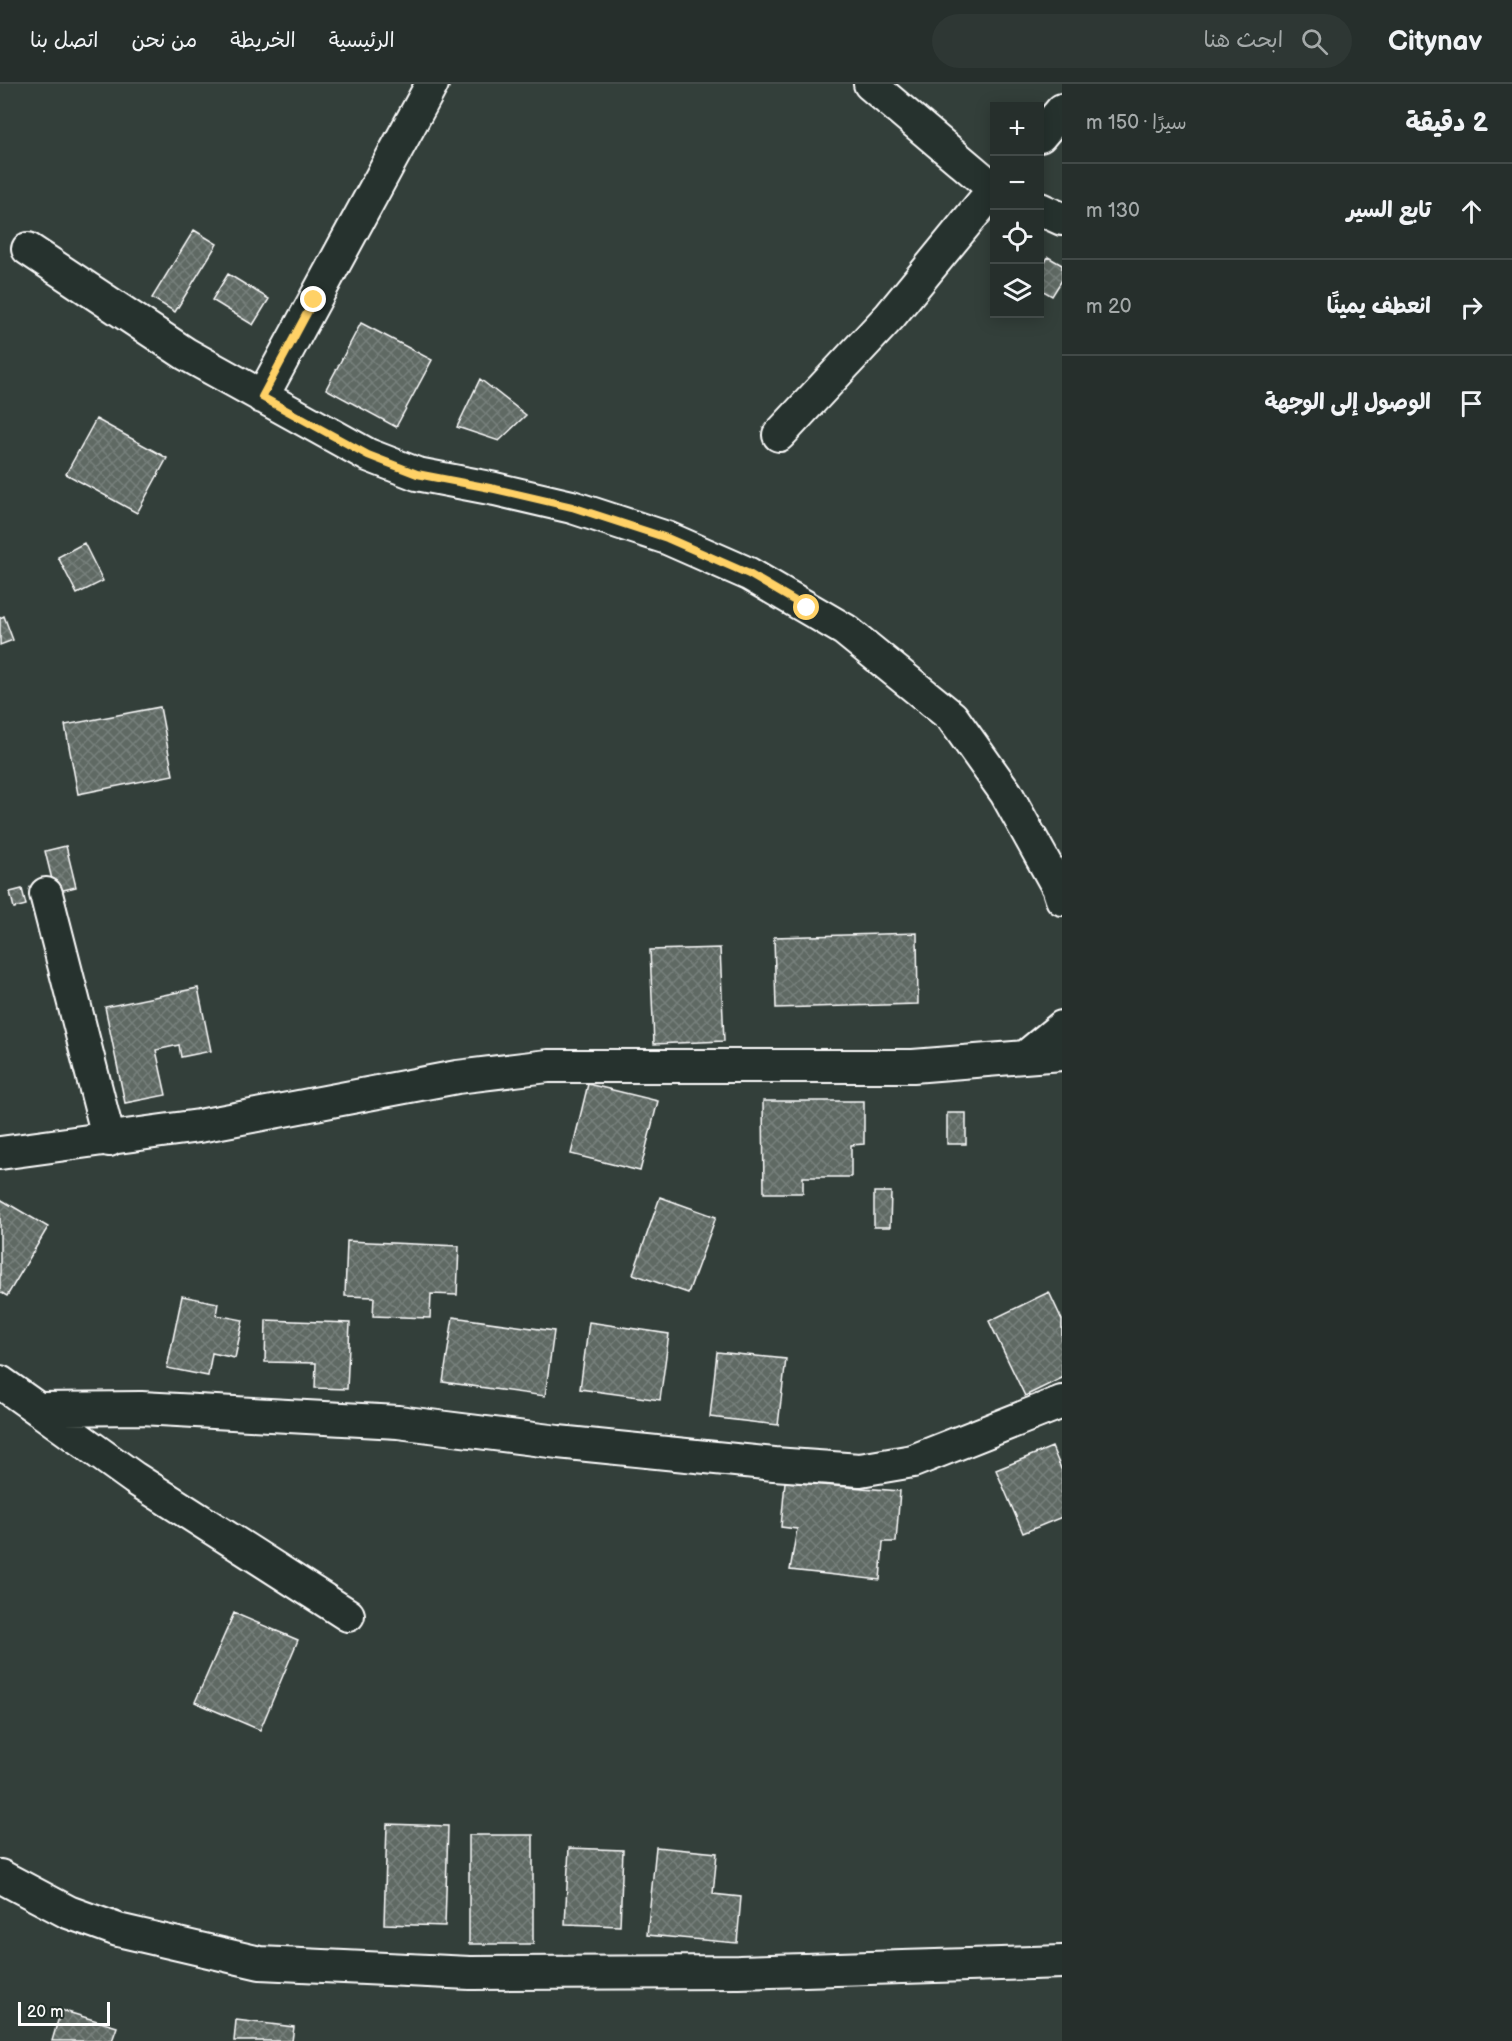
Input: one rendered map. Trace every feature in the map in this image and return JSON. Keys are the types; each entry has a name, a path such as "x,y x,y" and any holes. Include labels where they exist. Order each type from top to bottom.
{"street":[{"path":"262,397 432,84"},
{"path":"870,84 990,186"},
{"path":"1044,131 1062,110"},
{"path":"779,435 890,316 990,194"},
{"path":"1042,210 1062,219"},
{"path":"28,249 186,354 368,455 417,474 572,507 667,538 749,574 845,630 952,717 1006,792 1058,887 1062,899"},
{"path":"46,894 110,1140"},
{"path":"1028,1055 1062,1027"},
{"path":"0,1154 199,1126 458,1077 548,1066 913,1066 1062,1054"},
{"path":"0,1382 134,1479 348,1615"},
{"path":"38,1409 141,1408 398,1422 558,1442 774,1464 860,1470 913,1461 1062,1402"},
{"path":"0,1876 68,1912 118,1930 260,1963 470,1973 739,1972 1062,1962"}],"building":[{"path":"194,230 217,244 175,312 152,298"},
{"path":"1048,257 1062,265 1062,280 1052,296 1044,291 1044,264"},
{"path":"228,274 269,299 253,325 212,300"},
{"path":"361,323 432,360 396,427 326,389"},
{"path":"480,379 526,415 499,441 457,427"},
{"path":"96,419 167,458 137,513 66,474"},
{"path":"84,543 103,581 77,594 58,557"},
{"path":"4,616 13,640 0,645 0,618"},
{"path":"160,707 173,775 78,794 65,725"},
{"path":"66,846 76,887 55,892 45,851"},
{"path":"22,889 26,905 14,908 10,892"},
{"path":"917,933 918,1004 776,1008 774,937"},
{"path":"720,948 724,1041 654,1044 650,950"},
{"path":"198,988 211,1051 181,1057 179,1045 156,1050 166,1095 125,1103 105,1007"},
{"path":"588,1084 658,1101 640,1171 571,1154"},
{"path":"763,1101 864,1101 864,1144 851,1145 851,1177 803,1177 803,1193 764,1193"},
{"path":"947,1113 966,1113 966,1144 947,1144"},
{"path":"874,1192 891,1192 890,1227 874,1227"},
{"path":"660,1197 716,1217 688,1293 633,1274"},
{"path":"0,1199 48,1227 7,1296 0,1292"},
{"path":"347,1241 459,1246 457,1295 431,1294 430,1318 373,1316 374,1297 345,1296"},
{"path":"1049,1292 1062,1320 1062,1378 1025,1396 989,1321"},
{"path":"182,1296 218,1303 216,1315 243,1320 235,1358 212,1353 208,1376 167,1368"},
{"path":"453,1317 554,1331 545,1396 443,1382"},
{"path":"266,1320 350,1323 347,1389 315,1388 316,1363 265,1362"},
{"path":"589,1322 669,1334 660,1400 580,1389"},
{"path":"717,1352 786,1359 778,1425 710,1417"},
{"path":"1052,1447 1062,1471 1062,1517 1023,1533 996,1470"},
{"path":"785,1482 900,1491 896,1542 883,1542 880,1580 790,1570 797,1529 781,1527"},
{"path":"234,1613 298,1640 260,1730 195,1702"},
{"path":"387,1824 448,1826 445,1926 384,1924"},
{"path":"469,1835 533,1835 533,1944 469,1944"},
{"path":"656,1847 717,1853 713,1894 741,1897 737,1943 647,1935"},
{"path":"569,1848 623,1850 620,1926 565,1924"},
{"path":"61,2010 117,2027 112,2041 52,2041"},
{"path":"236,2020 294,2027 292,2041 234,2041"}],"route":[{"path":"314,300 262,397 368,455 417,474 572,507 667,538 749,574 807,608"}]}
